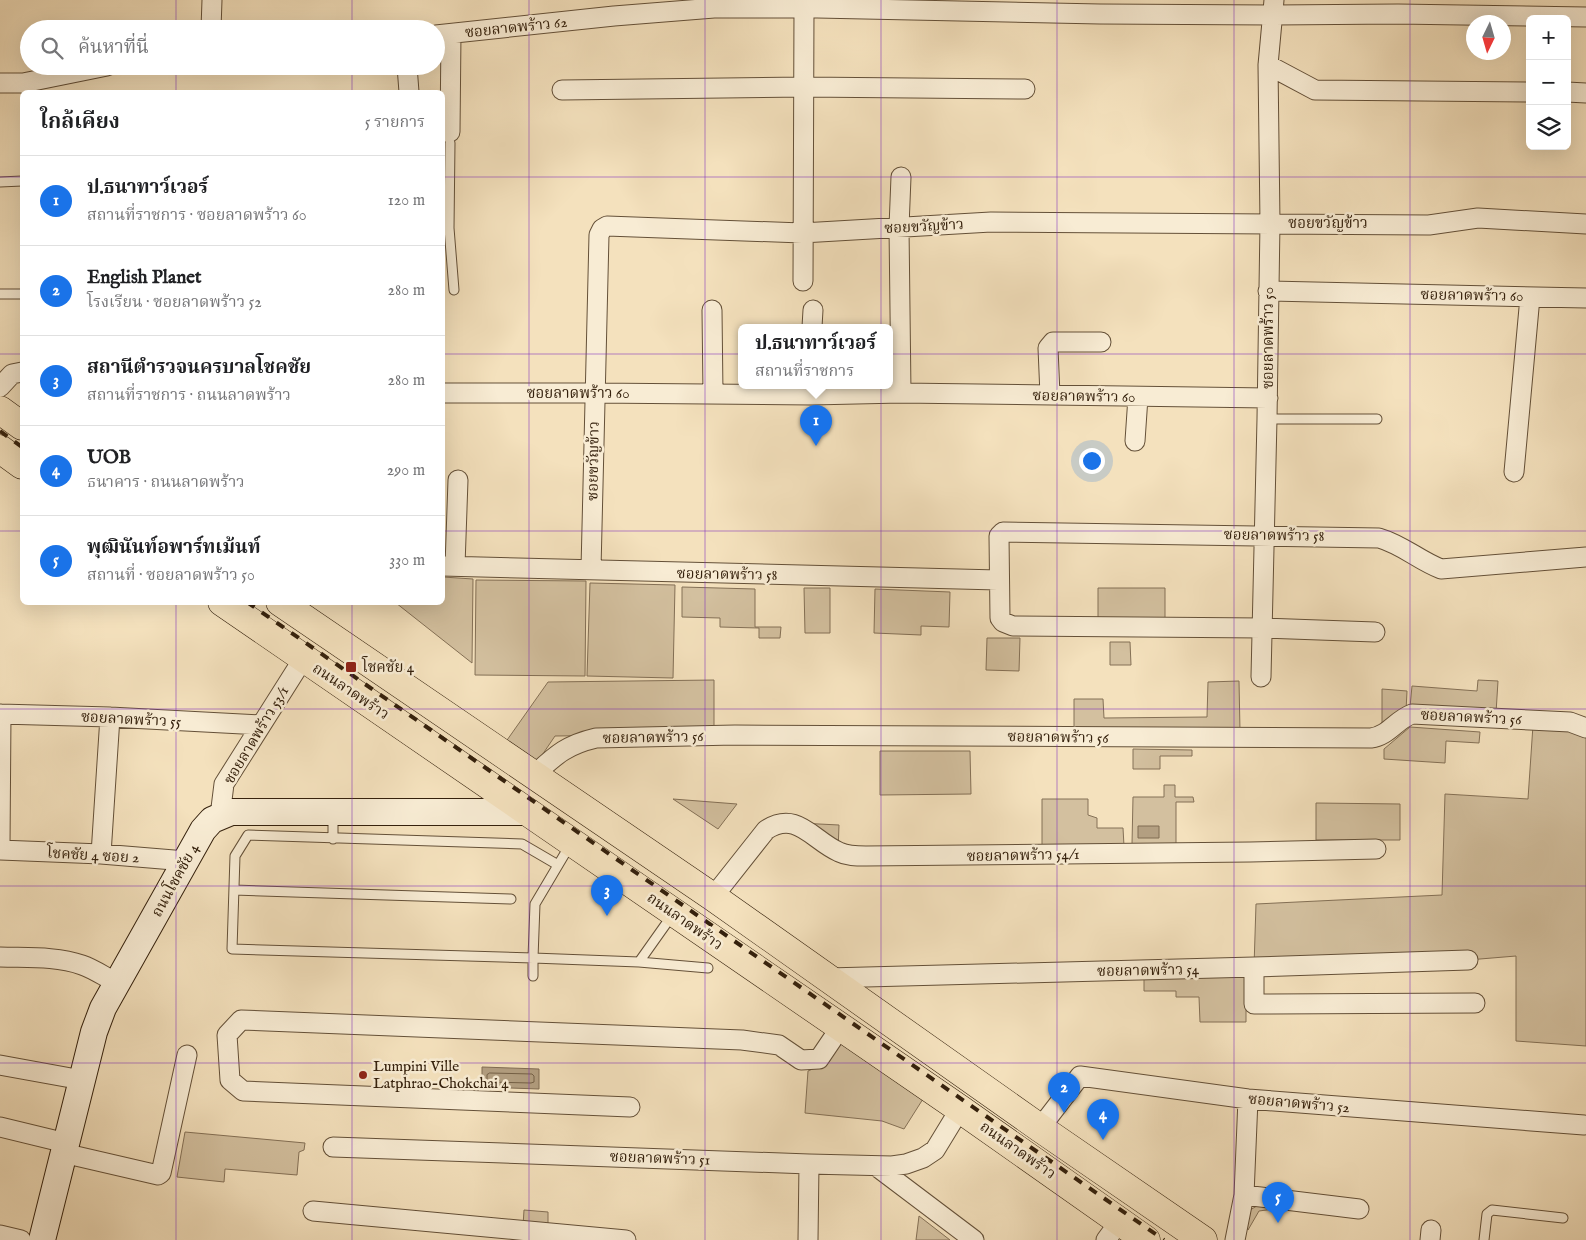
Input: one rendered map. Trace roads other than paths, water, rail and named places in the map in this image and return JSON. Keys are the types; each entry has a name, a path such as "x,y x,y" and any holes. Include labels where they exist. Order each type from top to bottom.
{"main road":[{"path":"0,410 20,425"},
{"path":"0,449 20,464"},
{"name":"ถนนลาดพร้าว","path":"226,605 528,812 564,854 673,913 960,1109 1113,1231 1146,1240"},
{"name":"ถนนลาดพร้าว","path":"284,605 713,897 1040,1128 1203,1240"},
{"path":"220,816 230,812 528,812"},
{"name":"ถนนโชคชัย 4","path":"42,1240 94,1032 103,1008 203,830 212,820 220,816"}],"street":[{"path":"211,20 212,0"},
{"name":"ซอยลาดพร้าว 62","path":"445,34 615,8 714,8 737,4 1274,8 1398,7 1584,11"},
{"path":"803,281 804,87 813,5"},
{"name":"ซอยลาดพร้าว 50","path":"1261,677 1268,398 1270,223 1268,65 1274,8"},
{"path":"445,50 450,132 446,137"},
{"path":"1268,65 1314,90 1526,92"},
{"path":"0,83 23,82 60,75"},
{"path":"408,75 409,90"},
{"path":"562,90 804,87 1025,88"},
{"path":"1571,92 1586,93"},
{"path":"900,393 899,227 901,177"},
{"name":"ซอยขวัญข้าว","path":"591,569 594,393 600,235 602,229 607,226 802,232 991,222 1429,225 1478,218 1586,224"},
{"name":"ซอยลาดพร้าว 60","path":"1268,291 1586,298"},
{"path":"1514,472 1530,296"},
{"path":"712,310 713,394"},
{"path":"1050,395 1048,348 1050,344 1053,342 1101,342"},
{"path":"0,387 12,374 20,372"},
{"name":"ซอยลาดพร้าว 60","path":"445,393 713,394 812,390 1268,398"},
{"path":"1135,441 1138,397"},
{"name":"ซอยลาดพร้าว 58","path":"458,480 449,566 998,580"},
{"name":"ซอยลาดพร้าว 58","path":"1375,632 1262,628 1013,626 1003,622 1000,618 998,580 999,536 1003,532 1379,538 1395,543 1427,564 1441,568 1586,557"},
{"name":"ซอยลาดพร้าว 53/1","path":"220,816 224,784 303,659"},
{"path":"0,846 1,714"},
{"name":"ซอยลาดพร้าว 55","path":"1,714 110,717 261,725"},
{"name":"ซอยลาดพร้าว 56","path":"534,775 567,747 577,742 596,738 872,735 1246,739 1371,738 1386,734 1406,716 1412,714 1570,722 1586,728"},
{"path":"101,854 110,717"},
{"name":"ซอยลาดพร้าว 54/1","path":"713,897 766,830 776,824 785,823 795,824 838,852 847,855 866,856 1376,849"},
{"name":"โชคชัย 4 ซอย 2","path":"0,850 101,854 186,862"},
{"path":"0,956 51,958 69,961 84,966 117,983"},
{"name":"ซอยลาดพร้าว 54","path":"828,978 1468,960"},
{"path":"1254,967 1254,1004 1476,1003"},
{"path":"630,1107 243,1091 230,1080 227,1035 241,1020 742,1040 779,1045 801,1060 819,1059 840,1028"},
{"path":"0,1127 158,1175 163,1167 187,1055"},
{"path":"0,1065 82,1080"},
{"name":"ซอยลาดพร้าว 52","path":"1040,1128 1080,1076 1248,1099 1584,1125"},
{"path":"1235,1240 1244,1196 1248,1099"},
{"name":"ซอยลาดพร้าว 51","path":"333,1147 876,1166 906,1164 923,1158 935,1150 960,1109"},
{"path":"808,1164 808,1240"},
{"path":"876,1166 974,1240"},
{"path":"1244,1196 1359,1209"},
{"path":"314,1210 626,1240"},
{"path":"0,1235 21,1240"}],"lane":[{"path":"446,137 446,228 454,290"},
{"path":"0,182 20,181"},
{"path":"0,294 20,294"},
{"path":"1267,419 1377,419"},
{"path":"332,812 333,839"},
{"path":"533,976 533,958 535,904 564,854 522,844 248,835 235,856 232,949 533,958 639,962 708,968"},
{"path":"234,890 511,899"},
{"path":"639,962 673,913"},
{"path":"1484,1240 1487,1214 1492,1210 1563,1218"}],"water":[{"path":"1138,826 1159,826 1159,838 1138,838"},
{"path":"482,1067 539,1069 539,1089 482,1087"}],"railway":[{"path":"0,431 20,446"},
{"path":"251,605 1164,1240"}],"place":[{"name":"ป.ธนาทาว์เวอร์","path":"816,446"},
{"name":"โชคชัย 4","path":"351,667"},
{"name":"สถานีตำรวจนครบาลโชคชัย","path":"607,916"},
{"name":"Lumpini Ville Latphrao-Chokchai 4","path":"363,1075"},
{"name":"English Planet","path":"1064,1113"},
{"name":"UOB","path":"1103,1140"},
{"name":"พุฒินันท์อพาร์ทเม้นท์","path":"1278,1223"}]}
